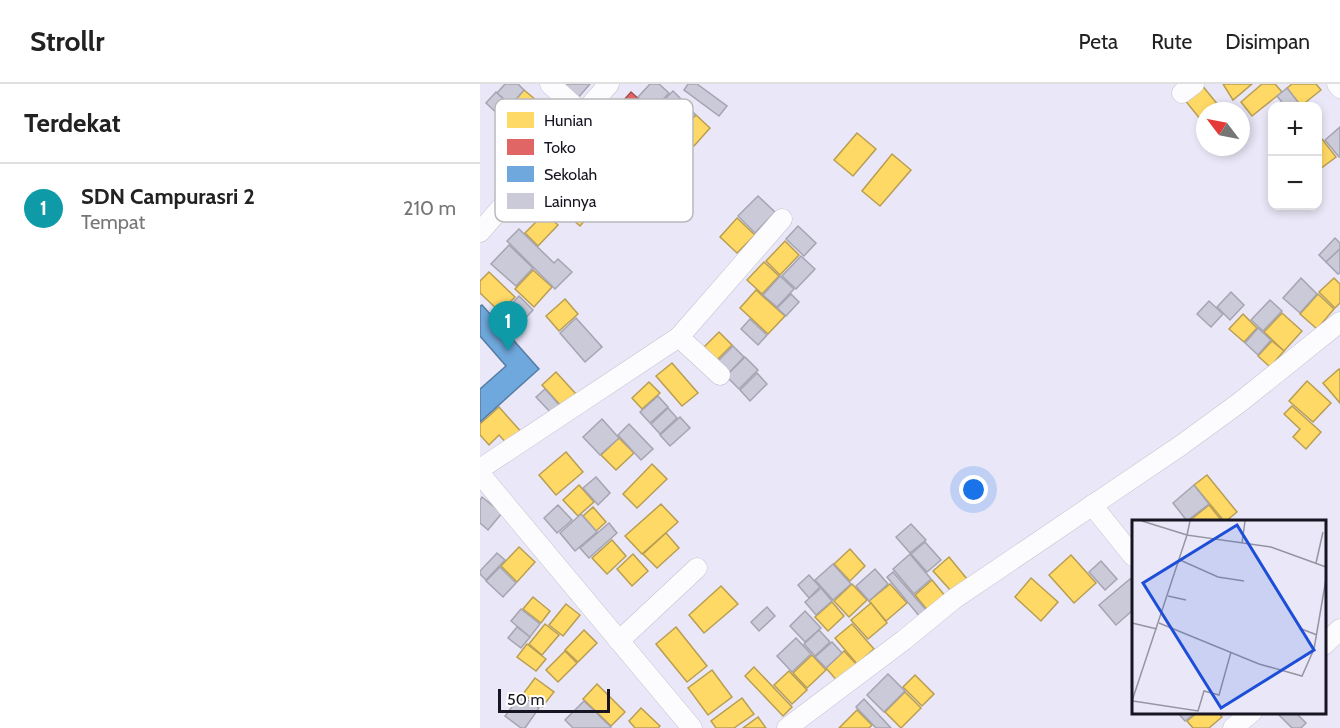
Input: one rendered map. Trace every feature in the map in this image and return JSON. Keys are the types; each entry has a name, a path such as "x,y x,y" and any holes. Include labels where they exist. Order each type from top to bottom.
{"street":[{"path":"550,84 566,99"},
{"path":"596,99 609,84"},
{"path":"1337,84 1340,88"},
{"path":"480,232 495,215"},
{"path":"692,728 480,471 679,337 782,219"},
{"path":"787,728 904,640 954,599 1180,446 1239,403 1340,322"},
{"path":"679,337 720,375"},
{"path":"1092,505 1132,555"},
{"path":"619,641 697,568"},
{"path":"1325,643 1340,629"},
{"path":"1233,728 1250,713"}],"building: Hunian":[{"path":"1201,84 1216,102 1196,102 1196,114 1184,99"},
{"path":"1223,84 1252,84 1233,100"},
{"path":"1262,84 1275,84 1282,92 1252,116 1250,102 1241,102"},
{"path":"1292,84 1316,84 1321,90 1306,102 1298,102 1287,88"},
{"path":"524,90 535,99 516,99"},
{"path":"696,115 710,128 694,146 693,145 693,118"},
{"path":"857,133 876,149 853,176 834,160"},
{"path":"1322,139 1336,157 1322,168"},
{"path":"892,154 911,170 880,206 862,191"},
{"path":"737,218 755,235 737,253 720,237"},
{"path":"536,222 555,222 558,225 538,246 525,233"},
{"path":"785,241 799,255 780,275 766,261"},
{"path":"764,262 779,276 762,294 747,280"},
{"path":"533,270 552,287 534,307 515,289"},
{"path":"489,272 515,297 500,312 480,293 480,281"},
{"path":"1334,278 1340,284 1340,303 1335,308 1319,292"},
{"path":"756,290 785,316 768,334 740,308"},
{"path":"1318,294 1334,309 1317,329 1300,314"},
{"path":"565,299 578,314 559,331 546,316"},
{"path":"1282,313 1302,331 1284,351 1264,332"},
{"path":"1243,314 1257,328 1244,342 1229,329"},
{"path":"719,332 732,345 715,362 702,349"},
{"path":"1272,341 1284,351 1270,367 1258,356"},
{"path":"672,363 698,393 682,406 656,376"},
{"path":"1339,369 1340,371 1340,403 1323,383"},
{"path":"556,372 576,394 562,407 542,385"},
{"path":"1307,381 1331,403 1313,422 1289,401"},
{"path":"649,382 660,393 642,409 632,398"},
{"path":"1292,406 1321,432 1306,449 1293,437 1300,429 1284,414"},
{"path":"499,407 523,434 510,447 499,435 489,445 480,435 480,424"},
{"path":"619,438 634,453 616,470 601,455"},
{"path":"566,452 583,472 556,495 539,475"},
{"path":"652,464 667,479 637,508 623,494"},
{"path":"1207,475 1237,512 1227,520 1223,520 1194,485"},
{"path":"579,485 594,502 578,516 563,500"},
{"path":"661,504 678,522 642,554 625,536"},
{"path":"1209,505 1221,520 1190,520"},
{"path":"593,507 606,522 596,531 583,516"},
{"path":"666,533 679,548 657,568 643,554"},
{"path":"612,540 626,556 607,574 592,558"},
{"path":"519,547 535,562 517,582 501,566"},
{"path":"850,549 865,566 850,581 834,564"},
{"path":"633,554 648,571 632,586 617,569"},
{"path":"1071,555 1096,583 1074,603 1049,575"},
{"path":"949,557 967,579 952,592 933,571"},
{"path":"1031,578 1058,602 1041,621 1015,597"},
{"path":"932,580 946,597 929,612 915,595"},
{"path":"852,584 867,600 849,617 834,601"},
{"path":"890,584 907,603 886,621 869,601"},
{"path":"721,586 738,604 704,633 689,615"},
{"path":"533,597 550,611 541,623 523,609"},
{"path":"832,602 844,616 828,631 815,617"},
{"path":"871,603 887,623 868,639 851,620"},
{"path":"566,604 580,615 563,636 549,625"},
{"path":"545,624 559,635 542,655 529,644"},
{"path":"852,624 874,649 857,664 835,638"},
{"path":"676,627 707,666 687,682 656,644"},
{"path":"584,630 597,643 578,662 565,650"},
{"path":"527,644 546,659 536,671 517,657"},
{"path":"565,651 577,663 558,682 546,670"},
{"path":"844,651 858,666 839,683 826,668"},
{"path":"812,655 826,670 807,688 793,673"},
{"path":"754,667 792,707 783,716 745,676"},
{"path":"712,670 732,697 708,715 688,688"},
{"path":"789,671 807,690 792,704 774,685"},
{"path":"915,675 934,694 922,706 903,687"},
{"path":"535,678 554,692 542,707 523,694"},
{"path":"597,684 625,712 611,726 583,699"},
{"path":"905,692 921,708 901,728 885,712"},
{"path":"742,698 754,714 734,728 716,728 711,721"},
{"path":"641,708 660,726 658,728 635,728 629,721"},
{"path":"857,710 872,725 869,728 839,728"},
{"path":"1197,713 1219,713 1222,717 1209,728 1193,728 1187,721"},
{"path":"758,717 766,728 743,728"}],"building: Toko":[{"path":"631,92 639,99 625,99"}],"building: Sekolah":[{"path":"482,305 539,369 480,422 480,389 506,366 480,336 480,306"}],"building: Lainnya":[{"path":"505,84 518,84 524,90 516,99 504,99 497,93"},
{"path":"560,84 590,84 577,99"},
{"path":"650,84 659,84 669,93 663,99 640,99 638,97"},
{"path":"688,84 697,84 727,106 719,116 684,90"},
{"path":"1287,88 1298,102 1282,102 1277,96"},
{"path":"673,91 681,99 665,99"},
{"path":"496,92 503,99 495,99 495,111 486,103"},
{"path":"1340,127 1340,157 1339,157 1325,140"},
{"path":"758,196 775,212 755,233 738,216"},
{"path":"798,226 816,243 804,256 786,239"},
{"path":"519,229 554,263 558,259 572,272 555,289 507,241"},
{"path":"1335,238 1340,243 1340,249 1326,262 1319,255"},
{"path":"509,245 533,268 516,286 491,264"},
{"path":"1340,249 1340,273 1338,274 1326,262"},
{"path":"801,256 815,269 796,289 782,276"},
{"path":"780,276 794,289 777,307 763,295"},
{"path":"1301,278 1317,294 1300,313 1283,298"},
{"path":"1231,292 1244,305 1230,320 1217,307"},
{"path":"791,294 799,302 786,316 777,308"},
{"path":"519,296 533,310 516,328 502,314"},
{"path":"1270,300 1282,311 1263,331 1251,320"},
{"path":"1209,301 1223,314 1211,327 1197,314"},
{"path":"576,318 602,347 585,362 560,333"},
{"path":"750,319 767,335 758,345 741,329"},
{"path":"1258,328 1271,340 1258,355 1245,343"},
{"path":"733,346 744,357 727,375 715,364"},
{"path":"745,357 758,370 739,389 726,376"},
{"path":"757,373 767,384 750,401 740,390"},
{"path":"545,389 562,408 553,415 536,397"},
{"path":"658,396 668,407 650,423 640,412"},
{"path":"668,408 677,418 660,434 651,424"},
{"path":"680,417 690,428 670,446 660,435"},
{"path":"602,419 619,438 600,455 583,437"},
{"path":"629,424 653,449 641,460 618,435"},
{"path":"596,477 610,493 598,505 583,488"},
{"path":"1194,485 1209,504 1186,520 1173,503"},
{"path":"482,497 502,513 488,530 480,523"},
{"path":"558,505 572,520 557,533 544,518"},
{"path":"581,514 597,532 575,551 560,533"},
{"path":"609,523 617,533 589,558 580,548"},
{"path":"911,524 926,540 910,553 896,537"},
{"path":"925,542 941,560 927,572 911,554"},
{"path":"497,553 505,560 486,580 480,571"},
{"path":"910,554 931,579 914,594 893,569"},
{"path":"1101,561 1117,579 1105,590 1089,572"},
{"path":"833,564 851,584 833,600 815,580"},
{"path":"500,567 516,583 503,597 486,581"},
{"path":"875,569 888,584 869,601 856,586"},
{"path":"893,572 927,611 920,617 887,577"},
{"path":"809,575 820,587 809,598 798,585"},
{"path":"1130,579 1132,581 1132,611 1116,625 1099,605"},
{"path":"821,588 832,601 816,615 805,602"},
{"path":"767,607 775,616 759,631 751,622"},
{"path":"521,609 540,624 530,637 511,621"},
{"path":"805,611 821,628 805,642 790,626"},
{"path":"517,627 530,637 521,648 508,638"},
{"path":"819,630 830,642 815,656 804,644"},
{"path":"796,638 811,654 792,672 777,656"},
{"path":"832,642 842,653 826,668 815,657"},
{"path":"888,674 905,691 884,712 867,695"},
{"path":"521,695 539,708 525,728 521,728 505,716"},
{"path":"864,699 891,728 876,728 856,707"},
{"path":"584,701 610,728 573,728 565,720"},
{"path":"1178,713 1196,713 1185,721"},
{"path":"1296,713 1306,723 1301,728 1292,728 1279,715"}],"place":[{"name":"SDN Campurasri 2","path":"508,351"}]}
